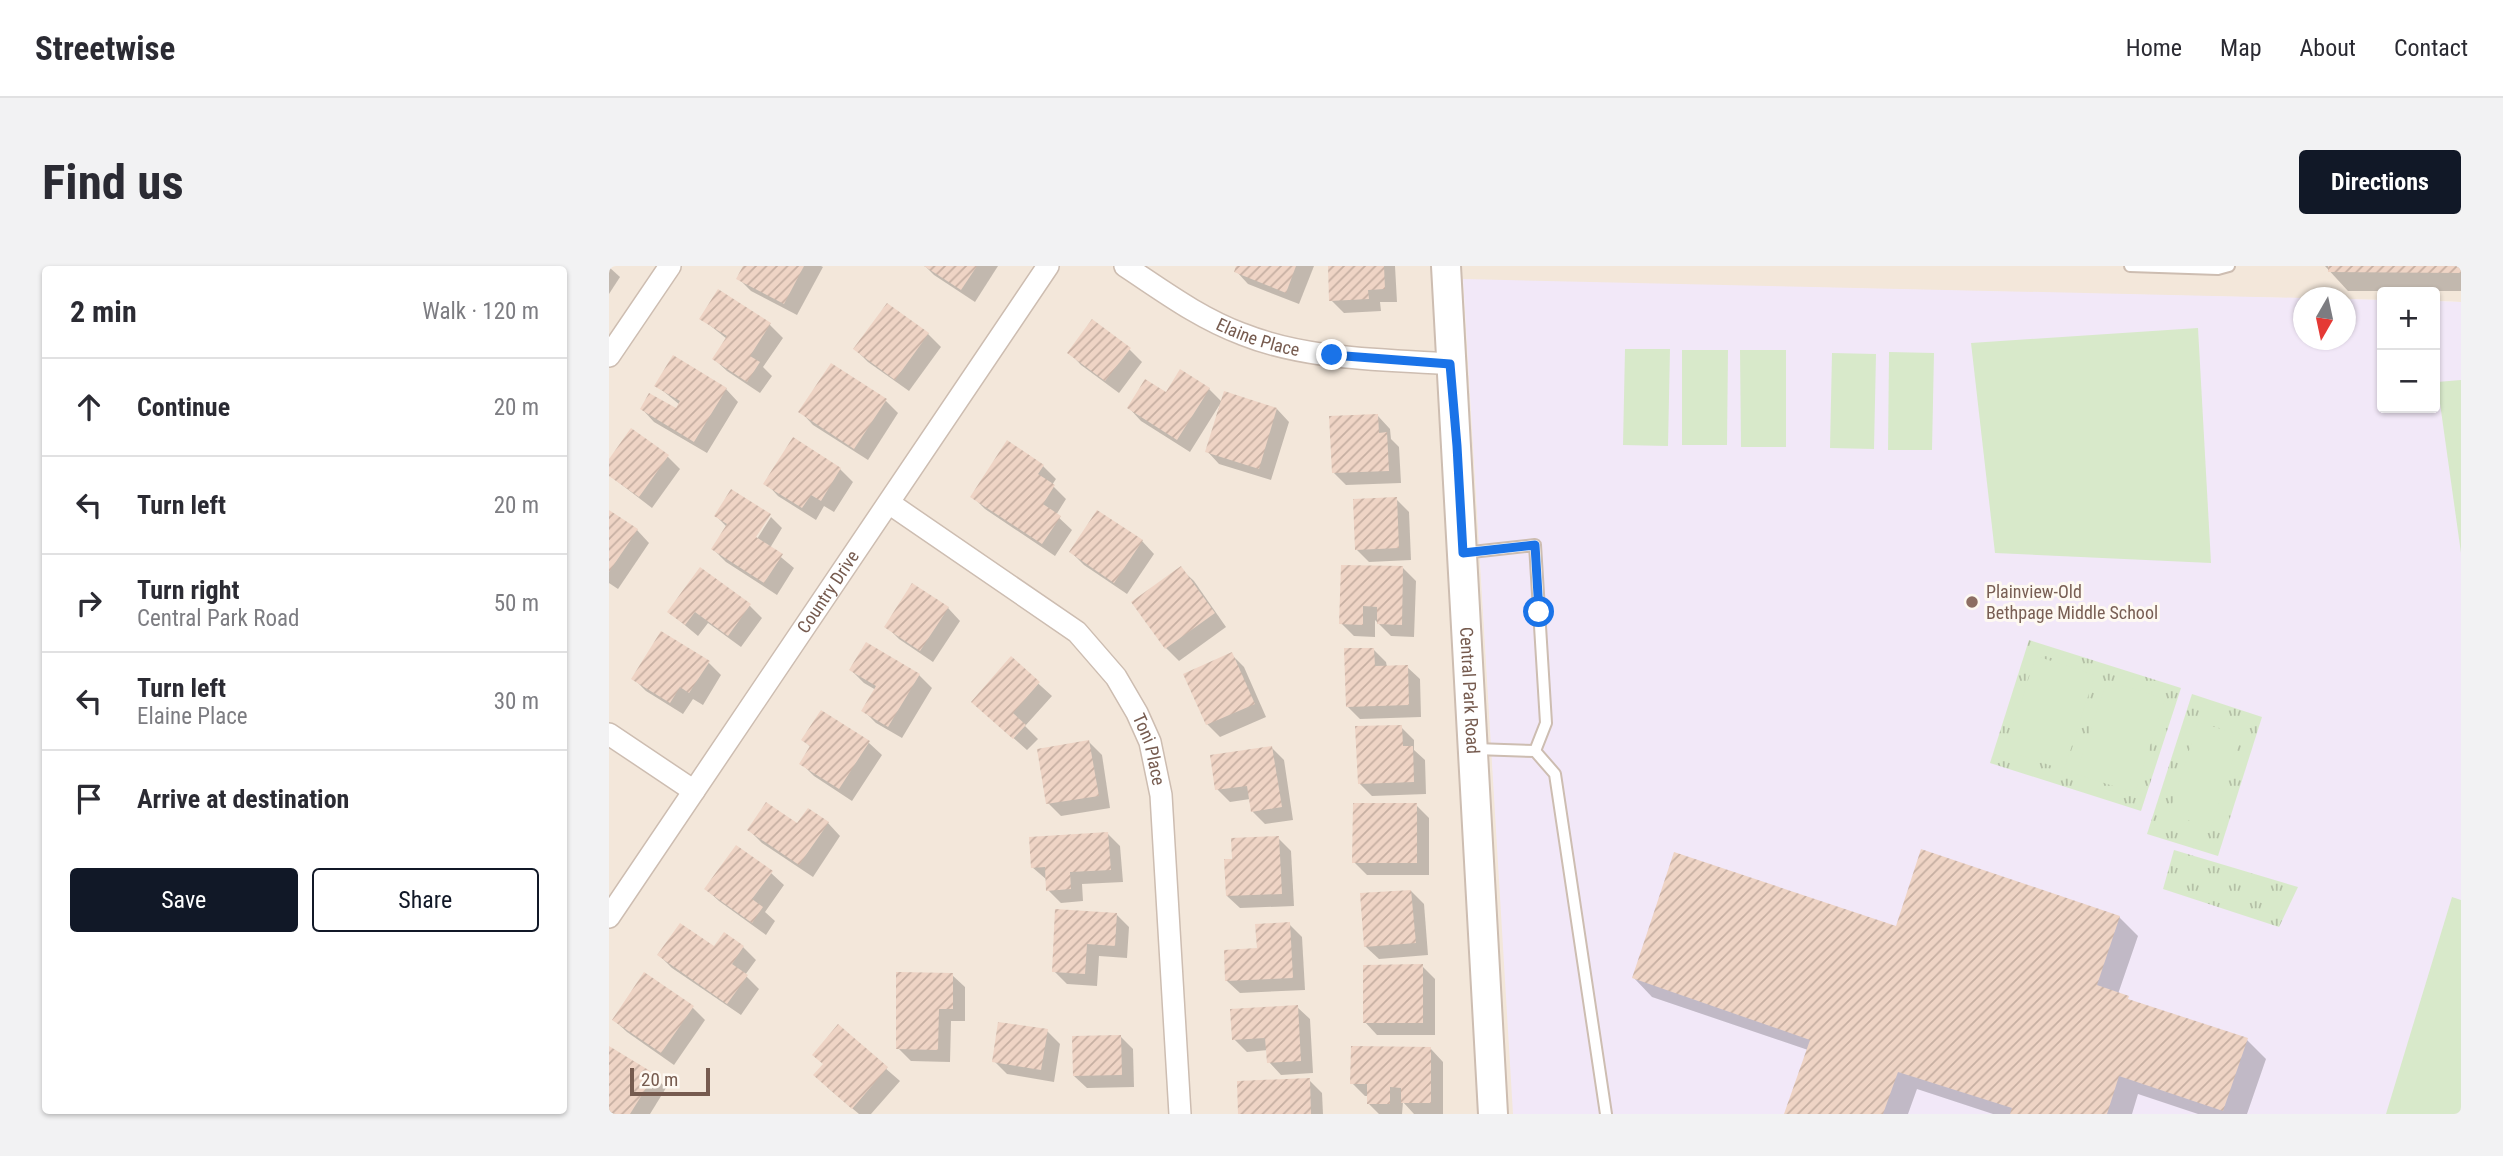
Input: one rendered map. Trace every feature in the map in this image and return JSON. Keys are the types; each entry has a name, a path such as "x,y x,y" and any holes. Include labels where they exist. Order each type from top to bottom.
{"street":[{"path":"609,356 670,266"},
{"name":"Country Drive","path":"609,918 1048,266"},
{"name":"Elaine Place","path":"1125,266 1190,310 1269,344 1332,355 1450,364"},
{"name":"Central Park Road","path":"1446,266 1493,1114"},
{"name":"Toni Place","path":"889,503 1077,632 1116,677 1137,713 1150,742 1161,795 1180,1114"},
{"path":"609,734 694,791"}],"lane":[{"path":"2130,266 2218,269 2229,266"},
{"path":"1463,553 1535,545 1546,723 1535,751"},
{"path":"1474,749 1535,751 1555,774 1605,1114"}],"shaded area":[{"path":"609,266 2461,266 2461,302 2440,301 2440,287 2377,287 2377,300 2356,299 2356,287 2293,287 2293,298 1463,280 1514,1114 609,1114"},
{"name":"Plainview-Old Bethpage Middle School","path":"1463,279 2293,298 2293,350 2356,350 2356,299 2377,300 2377,413 2440,413 2440,301 2461,302 2461,1114 1513,1114"}],"green space":[{"path":"2198,328 2211,563 1995,553 1971,343"},
{"path":"1625,349 1670,349 1668,446 1623,445"},
{"path":"1682,350 1728,350 1727,445 1682,445"},
{"path":"1740,350 1786,350 1786,447 1741,447"},
{"path":"1889,352 1934,353 1932,450 1888,450"},
{"path":"1832,353 1876,354 1874,449 1830,448"},
{"path":"2461,380 2461,553 2440,403 2440,382"},
{"path":"2029,640 2181,688 2141,811 1990,763"},
{"path":"2036,656 2095,675 2064,770 2005,750"},
{"path":"2107,680 2165,699 2135,793 2076,774"},
{"path":"2192,694 2262,717 2218,856 2147,834"},
{"path":"2198,722 2241,735 2211,828 2169,814"},
{"path":"2174,850 2298,887 2279,927 2163,889"},
{"path":"2452,897 2461,900 2461,1114 2386,1114"}],"building":[{"path":"743,266 804,266 784,304 736,279"},
{"path":"924,266 977,266 961,290"},
{"path":"1236,266 1296,266 1286,293 1234,272"},
{"path":"1328,266 1384,266 1385,289 1368,290 1369,299 1329,301"},
{"path":"2328,266 2461,266 2461,273 2328,272"},
{"path":"718,289 771,323 750,356 760,362 747,382 712,359 727,336 699,319"},
{"path":"887,303 929,333 895,380 853,349"},
{"path":"1092,319 1131,348 1105,381 1067,353"},
{"path":"673,355 727,388 694,442 640,409 649,393 676,408 680,401 654,386"},
{"path":"831,363 887,399 854,449 798,412"},
{"path":"1180,369 1210,388 1177,440 1127,408 1145,379 1166,392"},
{"path":"1224,391 1277,408 1259,469 1205,452"},
{"path":"1378,414 1379,433 1387,432 1389,471 1332,473 1329,416"},
{"path":"631,428 669,455 639,497 609,476 609,459"},
{"path":"793,437 841,468 821,501 811,495 802,508 763,484"},
{"path":"1007,440 1044,465 1038,474 1055,485 1043,504 1061,516 1042,544 970,497"},
{"path":"731,489 771,514 756,537 783,554 764,583 711,549 727,524 714,516"},
{"path":"1397,497 1399,548 1355,550 1353,499"},
{"path":"609,510 638,529 609,572"},
{"path":"1097,510 1143,540 1114,583 1069,552"},
{"path":"1341,565 1403,566 1402,625 1377,624 1377,607 1363,606 1363,625 1339,624"},
{"path":"1181,566 1215,613 1165,649 1131,602"},
{"path":"700,567 751,604 728,636 695,612 685,625 667,612"},
{"path":"912,583 949,607 920,651 884,627"},
{"path":"661,631 710,661 689,693 680,687 670,703 631,679"},
{"path":"866,642 920,674 888,727 861,711 876,686 849,670"},
{"path":"1344,648 1374,648 1375,666 1408,665 1409,705 1346,707"},
{"path":"1232,652 1255,704 1206,725 1183,674"},
{"path":"1011,656 1040,682 1013,713 1026,725 1013,739 971,702"},
{"path":"821,710 870,741 839,789 799,764 810,746 801,740"},
{"path":"1402,725 1403,746 1413,746 1414,782 1358,784 1355,726"},
{"path":"1089,740 1099,796 1046,804 1037,749"},
{"path":"1272,746 1282,807 1251,812 1247,786 1215,790 1210,755"},
{"path":"766,802 797,823 808,808 829,822 799,865 747,830"},
{"path":"1353,803 1417,803 1417,863 1352,863"},
{"path":"1108,832 1111,870 1070,872 1071,889 1046,891 1045,867 1031,868 1029,837"},
{"path":"1279,836 1282,894 1226,896 1224,859 1232,859 1231,838"},
{"path":"736,845 773,871 752,899 763,907 752,923 704,889"},
{"path":"1921,849 2120,916 2097,985 2129,996 2128,999 2248,1038 2223,1111 2119,1076 2107,1114 2010,1114 2012,1108 1898,1072 1883,1114 1784,1114 1810,1040 1632,978 1674,852 1896,926"},
{"path":"1411,890 1416,943 1364,947 1360,893"},
{"path":"1055,909 1117,913 1115,946 1087,944 1085,974 1052,972"},
{"path":"1290,922 1293,978 1225,981 1224,950 1257,948 1255,924"},
{"path":"680,923 714,946 724,932 744,946 732,964 748,975 727,1004 657,955"},
{"path":"1423,964 1423,1023 1363,1023 1363,965"},
{"path":"644,972 694,1006 661,1053 612,1020"},
{"path":"896,972 953,973 953,1009 939,1009 938,1050 896,1049"},
{"path":"1298,1005 1301,1061 1267,1063 1265,1038 1232,1040 1230,1009"},
{"path":"998,1022 1048,1029 1041,1070 992,1062"},
{"path":"838,1024 888,1067 852,1109 813,1075 823,1064 812,1055"},
{"path":"1121,1035 1122,1075 1073,1076 1072,1036"},
{"path":"609,1046 655,1074 630,1114 609,1114"},
{"path":"1351,1046 1431,1047 1431,1103 1401,1103 1401,1088 1390,1087 1390,1104 1367,1104 1367,1084 1350,1084"},
{"path":"1310,1078 1311,1114 1238,1114 1237,1081"}],"place":[{"name":"Plainview-Old Bethpage Middle School","path":"1972,602"}],"route":[{"path":"1332,355 1450,364 1463,553 1535,545 1539,612"}]}
